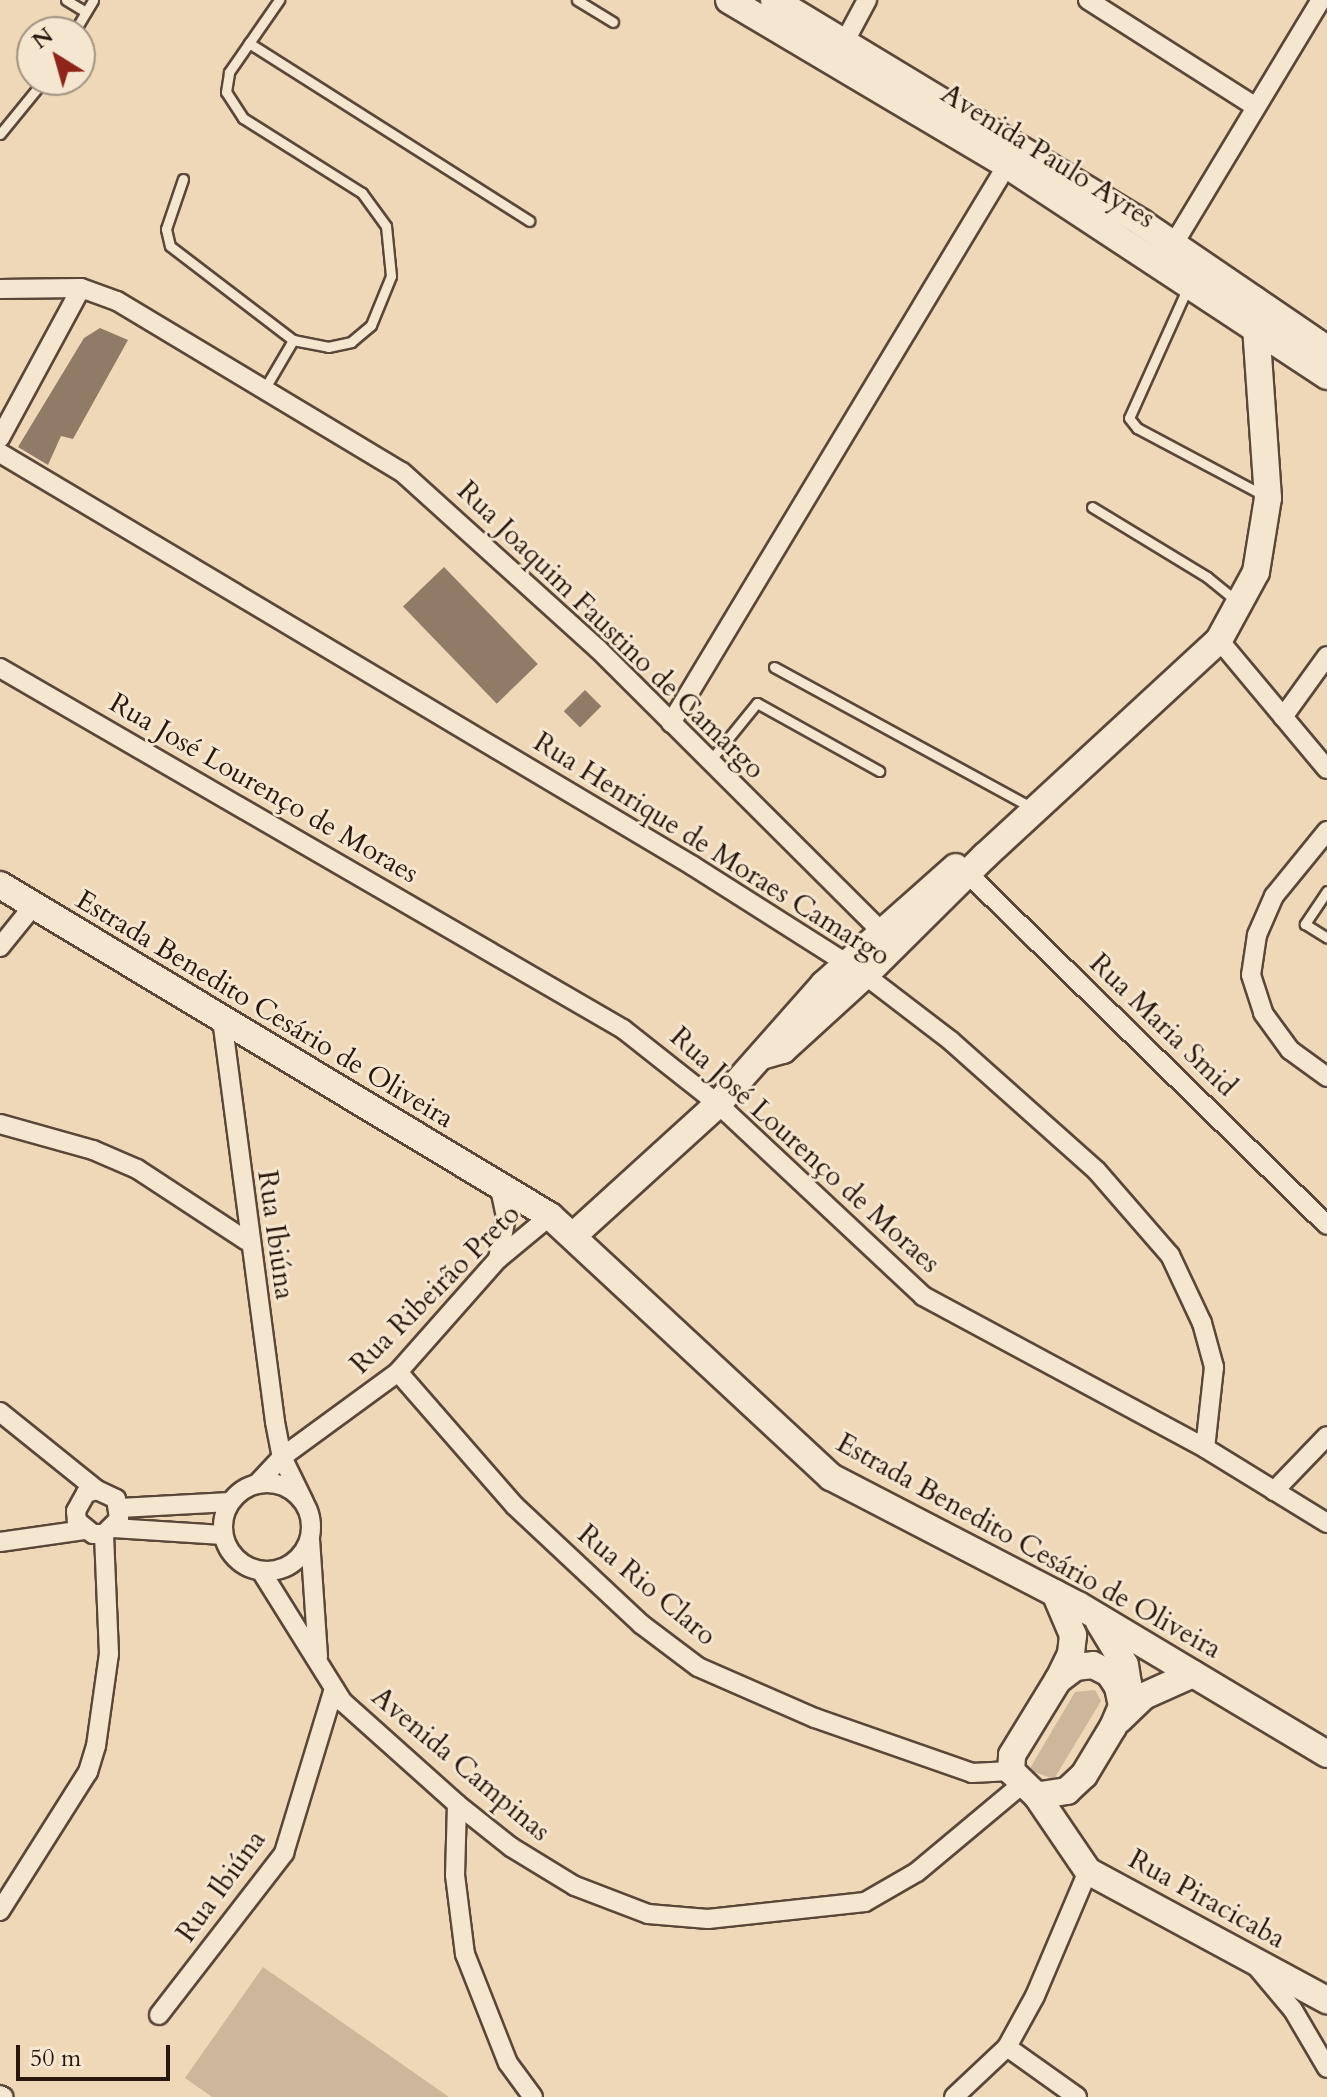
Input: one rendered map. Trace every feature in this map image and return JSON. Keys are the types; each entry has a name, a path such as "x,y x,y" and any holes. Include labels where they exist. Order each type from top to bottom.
{"main road":[{"name":"Avenida Paulo Ayres","path":"729,0 1007,165 1254,299 1320,353"},
{"name":"Avenida Paulo Ayres","path":"774,0 845,41 1175,256 1188,285 1256,333 1320,353"},
{"path":"787,34 820,47 837,47 845,41"},
{"path":"574,1235 718,1104 765,1055 783,1050 888,938 1036,810 1219,640 1256,572 1268,498 1254,299"},
{"path":"1261,392 1273,373 1320,353"},
{"name":"Estrada Benedito Cesário de Oliveira","path":"0,885 550,1216 574,1235 831,1477 1091,1613 1327,1754"},
{"path":"1055,1593 1073,1635 1071,1654 1066,1674 1024,1730 1023,1784 1067,1791 1084,1775 1117,1717 1128,1684 1117,1650 1091,1613"},
{"path":"1066,1674 1117,1650 1151,1648"},
{"path":"1066,1674 1093,1665 1109,1673 1117,1717"},
{"path":"1117,1717 1144,1696 1193,1674"},
{"name":"Rua Piracicaba","path":"1023,1784 1071,1840 1088,1871 1327,2000"},
{"name":"Rua Piracicaba","path":"1067,1791 1071,1840"}],"street":[{"path":"845,41 867,0"},
{"path":"1088,0 1256,107"},
{"path":"1175,256 1187,221 1321,0"},
{"path":"671,723 1007,165"},
{"path":"0,438 81,288"},
{"name":"Rua Joaquim Faustino de Camargo","path":"0,289 81,288 153,318 437,499 671,723 888,938"},
{"name":"Rua Henrique de Moraes Camargo","path":"0,453 856,969 951,1041 1096,1170 1170,1255 1202,1323 1214,1367 1205,1448"},
{"path":"1219,640 1327,769"},
{"path":"1283,717 1327,656"},
{"name":"Rua José Lourenço de Moraes","path":"0,668 623,1029 718,1104 923,1296 1205,1448 1327,1523"},
{"path":"1325,840 1274,896 1257,935 1251,975 1263,1013 1290,1050 1327,1077"},
{"name":"Rua Maria Smid","path":"972,865 1327,1225"},
{"path":"0,947 34,905"},
{"name":"Rua Ibiúna","path":"222,1019 247,1241 282,1457 304,1502"},
{"path":"0,1124 93,1150 137,1169 247,1241"},
{"path":"498,1259 506,1217 499,1184"},
{"name":"Rua Ribeirão Preto","path":"282,1457 398,1372 498,1259 550,1216"},
{"name":"Rua Rio Claro","path":"398,1372 515,1506 641,1624 698,1667 815,1718 972,1773 1023,1784"},
{"path":"0,1412 97,1490"},
{"path":"1274,1491 1327,1436"},
{"path":"120,1508 230,1502 257,1484 282,1457"},
{"path":"230,1502 223,1535 243,1565 261,1571 291,1564 310,1539 311,1520 304,1502 291,1489 257,1484"},
{"path":"84,1530 76,1511 86,1493 97,1490 107,1492 120,1508"},
{"path":"0,1911 88,1772 96,1746 109,1654 109,1531 120,1508"},
{"path":"0,1542 84,1530 223,1535"},
{"name":"Avenida Campinas","path":"310,1539 318,1660"},
{"name":"Avenida Campinas","path":"261,1571 334,1688 457,1804 511,1847 575,1886 648,1914 708,1919 865,1902 917,1872 1023,1784"},
{"name":"Rua Ibiúna","path":"159,2015 284,1853 334,1688"},
{"path":"457,1804 455,1875 465,1954 508,2063 533,2097"},
{"path":"954,2097 1007,2047 1035,1996 1088,1871"},
{"path":"1251,1960 1293,2010 1327,2068"},
{"path":"1007,2047 1077,2097"}],"lane":[{"path":"66,0 86,12"},
{"path":"84,16 93,0"},
{"path":"183,179 166,229 170,246 293,340 328,347 351,342 371,325 391,276 386,226 362,193 232,107 226,92 229,72 279,0"},
{"path":"577,0 613,22"},
{"path":"249,43 529,221"},
{"path":"0,134 31,96"},
{"path":"1188,285 1129,418 1137,428 1268,498"},
{"path":"265,388 293,340"},
{"path":"1092,507 1207,577 1239,603"},
{"path":"774,667 1036,810"},
{"path":"709,762 757,703 879,771"},
{"path":"1327,891 1305,924 1327,938"}],"shaded area":[{"path":"1095,1690 1101,1701 1054,1779 1029,1770 1075,1692"},
{"path":"263,1967 449,2097 212,2097 185,2078"}],"building":[{"path":"100,328 128,340 73,439 61,436 48,465 18,447 84,338"},
{"path":"444,567 538,664 497,704 403,607"},
{"path":"585,690 601,706 580,727 564,711"}]}
